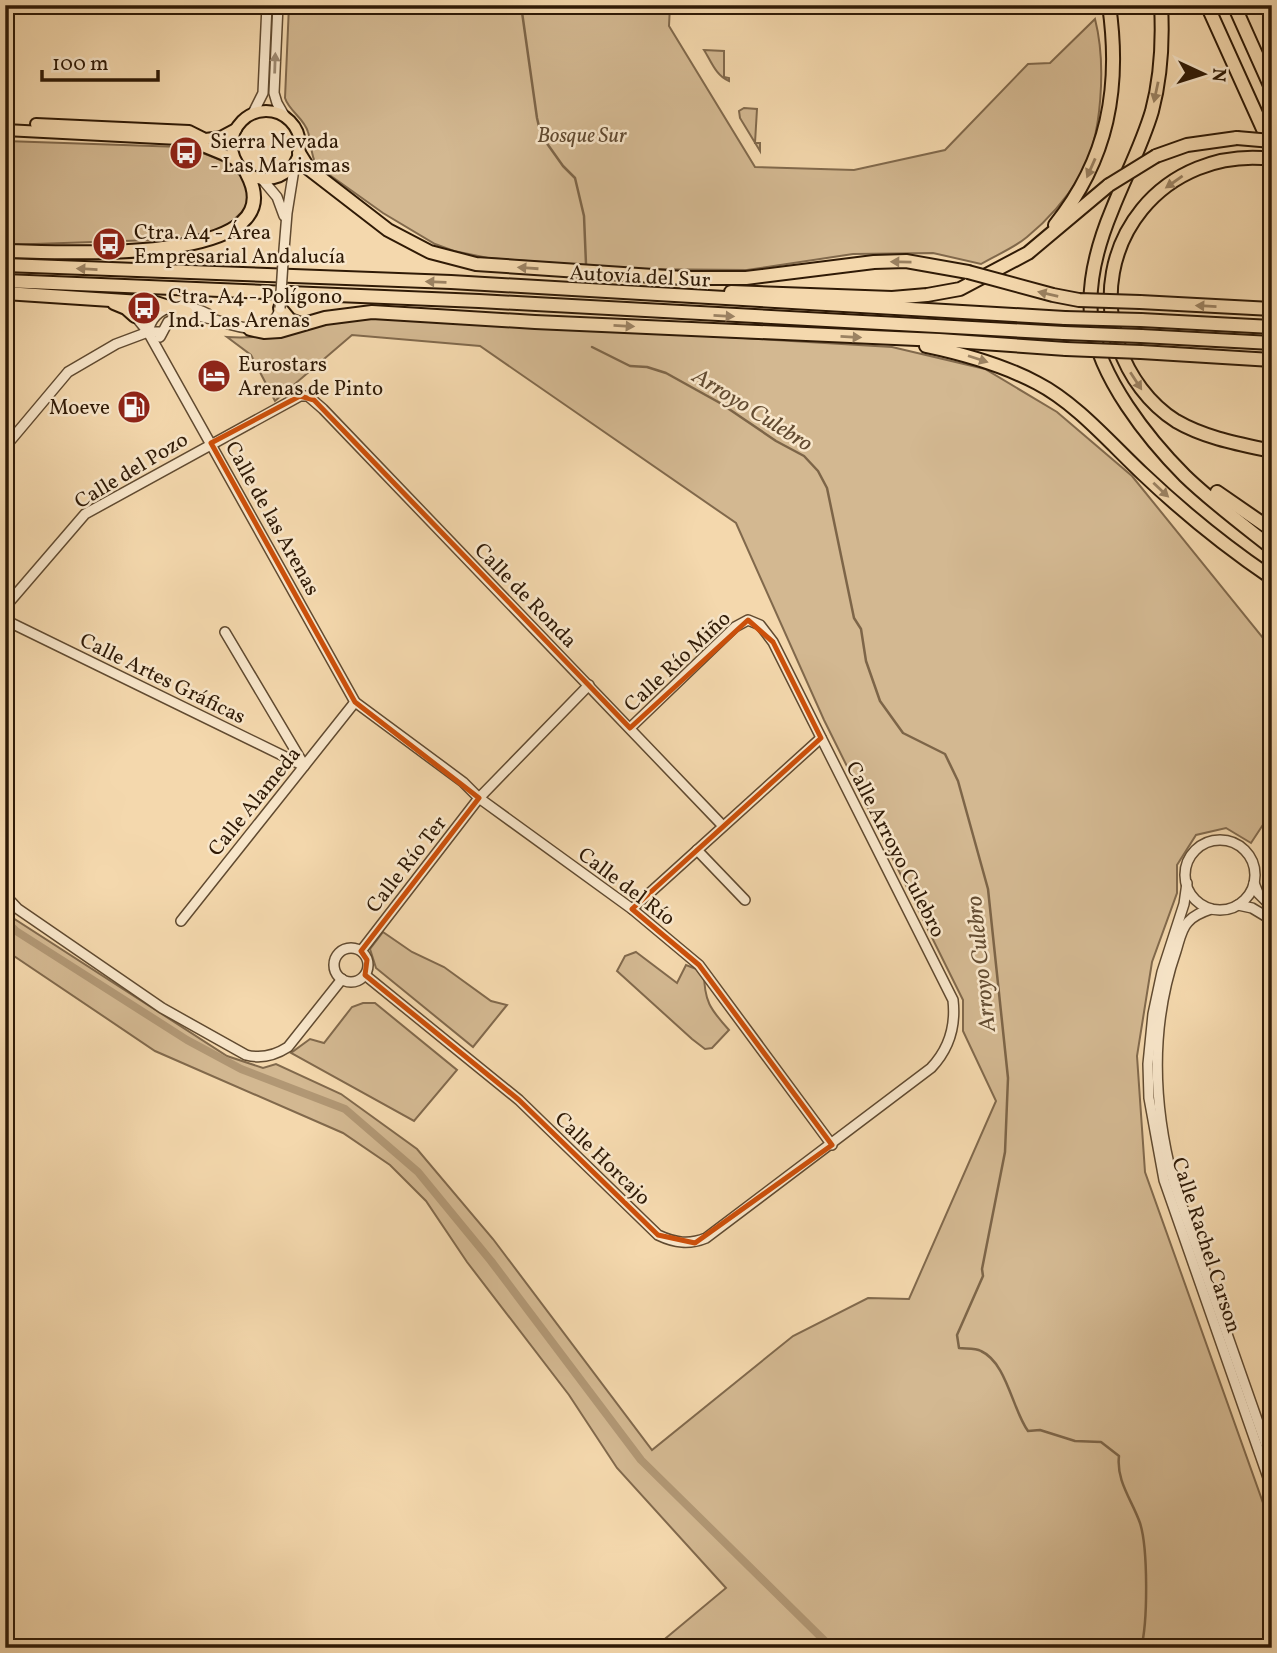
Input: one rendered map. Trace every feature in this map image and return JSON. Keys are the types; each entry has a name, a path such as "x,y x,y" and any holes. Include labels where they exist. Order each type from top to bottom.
{"highway":[{"path":"1101,5 1113,65"},
{"path":"1044,239 1072,203 1093,166 1108,118 1113,36 1108,5"},
{"path":"1160,5 1160,70 1152,111 1098,247 1091,278 1091,324 1103,362 1115,387 1138,421 1186,477 1272,548"},
{"path":"1207,5 1272,149"},
{"path":"1234,5 1272,90"},
{"path":"1269,5 1272,12"},
{"path":"553,290 582,284 892,298 960,289 1028,253 1109,186 1156,156 1187,145 1237,138 1272,141"},
{"path":"1272,159 1236,157 1213,162 1170,183 1146,204 1128,229 1115,258 1109,290 1112,327 1124,363 1140,389 1175,420 1200,432 1272,451"},
{"path":"297,158 388,230 430,252 476,264 683,278 746,278 895,261 929,263 1079,300 1272,309"},
{"path":"5,251 119,251 201,242 237,228 250,214 255,195 247,174"},
{"name":"Autovía del Sur","path":"5,265 451,282 553,290 1272,327"},
{"name":"Autovía del Sur","path":"5,281 355,296 1272,343"},
{"path":"5,293 156,303 187,313"},
{"path":"355,296 385,304 453,308 555,322"},
{"path":"107,300 127,308 135,316"},
{"path":"280,308 290,320 301,324"},
{"path":"250,329 279,331 335,316 372,312 1272,360"},
{"path":"888,338 955,352 1000,366 1039,384 1097,430 1216,538 1272,578"},
{"path":"1138,421 1191,471 1227,500 1272,530"}],"main road":[{"path":"266,111 285,117 296,129 299,137 297,158 281,176 262,180 247,174 234,159 200,145 5,132 202,140 221,137 236,129 246,117 266,111"},
{"path":"5,124 189,131 202,140"},
{"path":"234,159 232,144 236,129"}],"street":[{"path":"253,113 263,93 267,5"},
{"path":"278,5 274,93 276,103 285,117"},
{"path":"159,352 162,332 168,322 187,313 250,329 272,323 278,317 285,229 297,158"},
{"path":"262,180 281,205 285,229"},
{"path":"149,332 155,316 171,307 193,308 221,322"},
{"name":"Calle de las Arenas","path":"135,316 149,332 355,702"},
{"path":"5,447 68,372 116,344 149,332 162,332"},
{"name":"Calle del Pozo","path":"5,607 85,514 300,396"},
{"name":"Calle de Ronda","path":"300,396 308,396 323,409 723,827"},
{"name":"Calle Artes Gráficas","path":"5,620 304,766"},
{"name":"Calle Río Miño","path":"630,728 735,627 748,620"},
{"name":"Calle Arroyo Culebro","path":"748,620 755,621 774,642 953,1000 955,1017 945,1050 931,1068 832,1145"},
{"path":"225,632 304,766"},
{"name":"Calle Río Ter","path":"361,951 479,798 589,685"},
{"name":"Calle Alameda","path":"181,921 355,702"},
{"name":"Calle del Río","path":"355,702 463,782 479,798 632,909 699,965 832,1145"},
{"path":"632,909 821,738"},
{"path":"1254,883 1248,896 1238,905 1227,909 1211,909 1199,903 1189,890 1185,867 1190,856 1199,847 1210,841 1230,841 1245,851 1254,866 1254,883 1258,893 1272,907"},
{"path":"697,850 745,900"},
{"name":"Calle Rachel Carson","path":"1187,883 1184,904 1153,1014 1148,1063 1149,1098 1164,1180 1272,1489"},
{"path":"5,895 18,909 162,1009 256,1058 278,1053 288,1047 342,979"},
{"path":"1238,905 1252,908 1271,920"},
{"name":"Calle Rachel Carson","path":"1211,909 1197,914 1185,924 1170,969 1161,1010 1157,1048 1157,1092 1163,1143 1173,1180 1272,1462"},
{"path":"346,949 361,951 367,960 365,975 356,981 342,979 334,965 337,955 346,949"},
{"name":"Calle Horcajo","path":"365,975 519,1100 629,1209 659,1235 670,1240 695,1242 706,1238 832,1145"}],"highlighted area":[{"path":"300,396 314,400 630,728 748,620 773,642 821,738 632,909 699,965 832,1145 695,1243 658,1235 519,1100 365,975 367,960 361,951 479,798 355,702 211,443"}],"green space":[{"name":"Bosque Sur","path":"289,5 670,5 669,26 755,167 854,170 945,150 1028,64 1050,63 1095,19 1101,56 1098,121 1088,160 1063,201 1022,241 981,264 933,253 853,254 747,270 632,269 488,258 435,244 383,213 317,166 306,127 285,98"},
{"path":"704,50 724,51 724,77 729,78 729,81 717,72"},
{"path":"744,108 757,109 755,143 740,118 739,111"},
{"path":"5,141 191,149 228,165 243,178 248,194 246,208 224,229 182,239 5,245"},
{"path":"350,317 892,347 985,369 1057,412 1132,476 1272,649 1272,811 1251,843 1226,828 1196,835 1177,865 1177,893 1152,962 1137,1056 1145,1172 1272,1528 1272,1648 654,1648 726,1588 617,1468 569,1395 467,1262 426,1201 390,1165 343,1133 155,1051 5,950 5,907 13,918 227,1056 263,1068 276,1064 341,1094 417,1149 493,1239 652,1450 793,1336 868,1298 909,1299 996,1101 963,1031 963,1000 824,720 736,523 480,346 352,335 275,401 251,355 227,337 274,335"},
{"path":"383,932 412,952 444,967 491,1001 507,1005 473,1047 376,968 370,949"},
{"path":"636,952 677,983 686,965 704,972 709,1004 729,1030 712,1048 705,1049 692,1039 617,971 625,956"},
{"path":"375,1003 457,1070 414,1121 291,1053 310,1039 324,1043 352,1007"}],"waterway":[{"name":"Arroyo Culebro","path":"521,5 541,135 575,178 584,216 586,264"},
{"name":"Arroyo Culebro","path":"592,347 630,366 647,367 666,373 720,403 776,441 804,456 818,471 827,488 854,618 861,629 866,661 880,701 903,733 945,754 958,781 988,889 1008,1078 1005,1152 982,1269 983,1276 957,1335 959,1348 981,1351 997,1365 1028,1431 1040,1430 1075,1441 1101,1442 1119,1456 1120,1474 1140,1523 1145,1549 1146,1604 1141,1648"},
{"path":"5,920 16,931 187,1040 241,1069 345,1109 418,1172 491,1261 641,1460 832,1648"}],"place":[{"name":"Sierra Nevada - Las Marismas","path":"186,153"},
{"name":"Ctra. A4 - Área Empresarial Andalucía","path":"109,244"},
{"name":"Ctra. A4 - Polígono Ind. Las Arenas","path":"144,308"},
{"name":"Eurostars Arenas de Pinto","path":"214,376"},
{"name":"Moeve","path":"134,407"}]}
